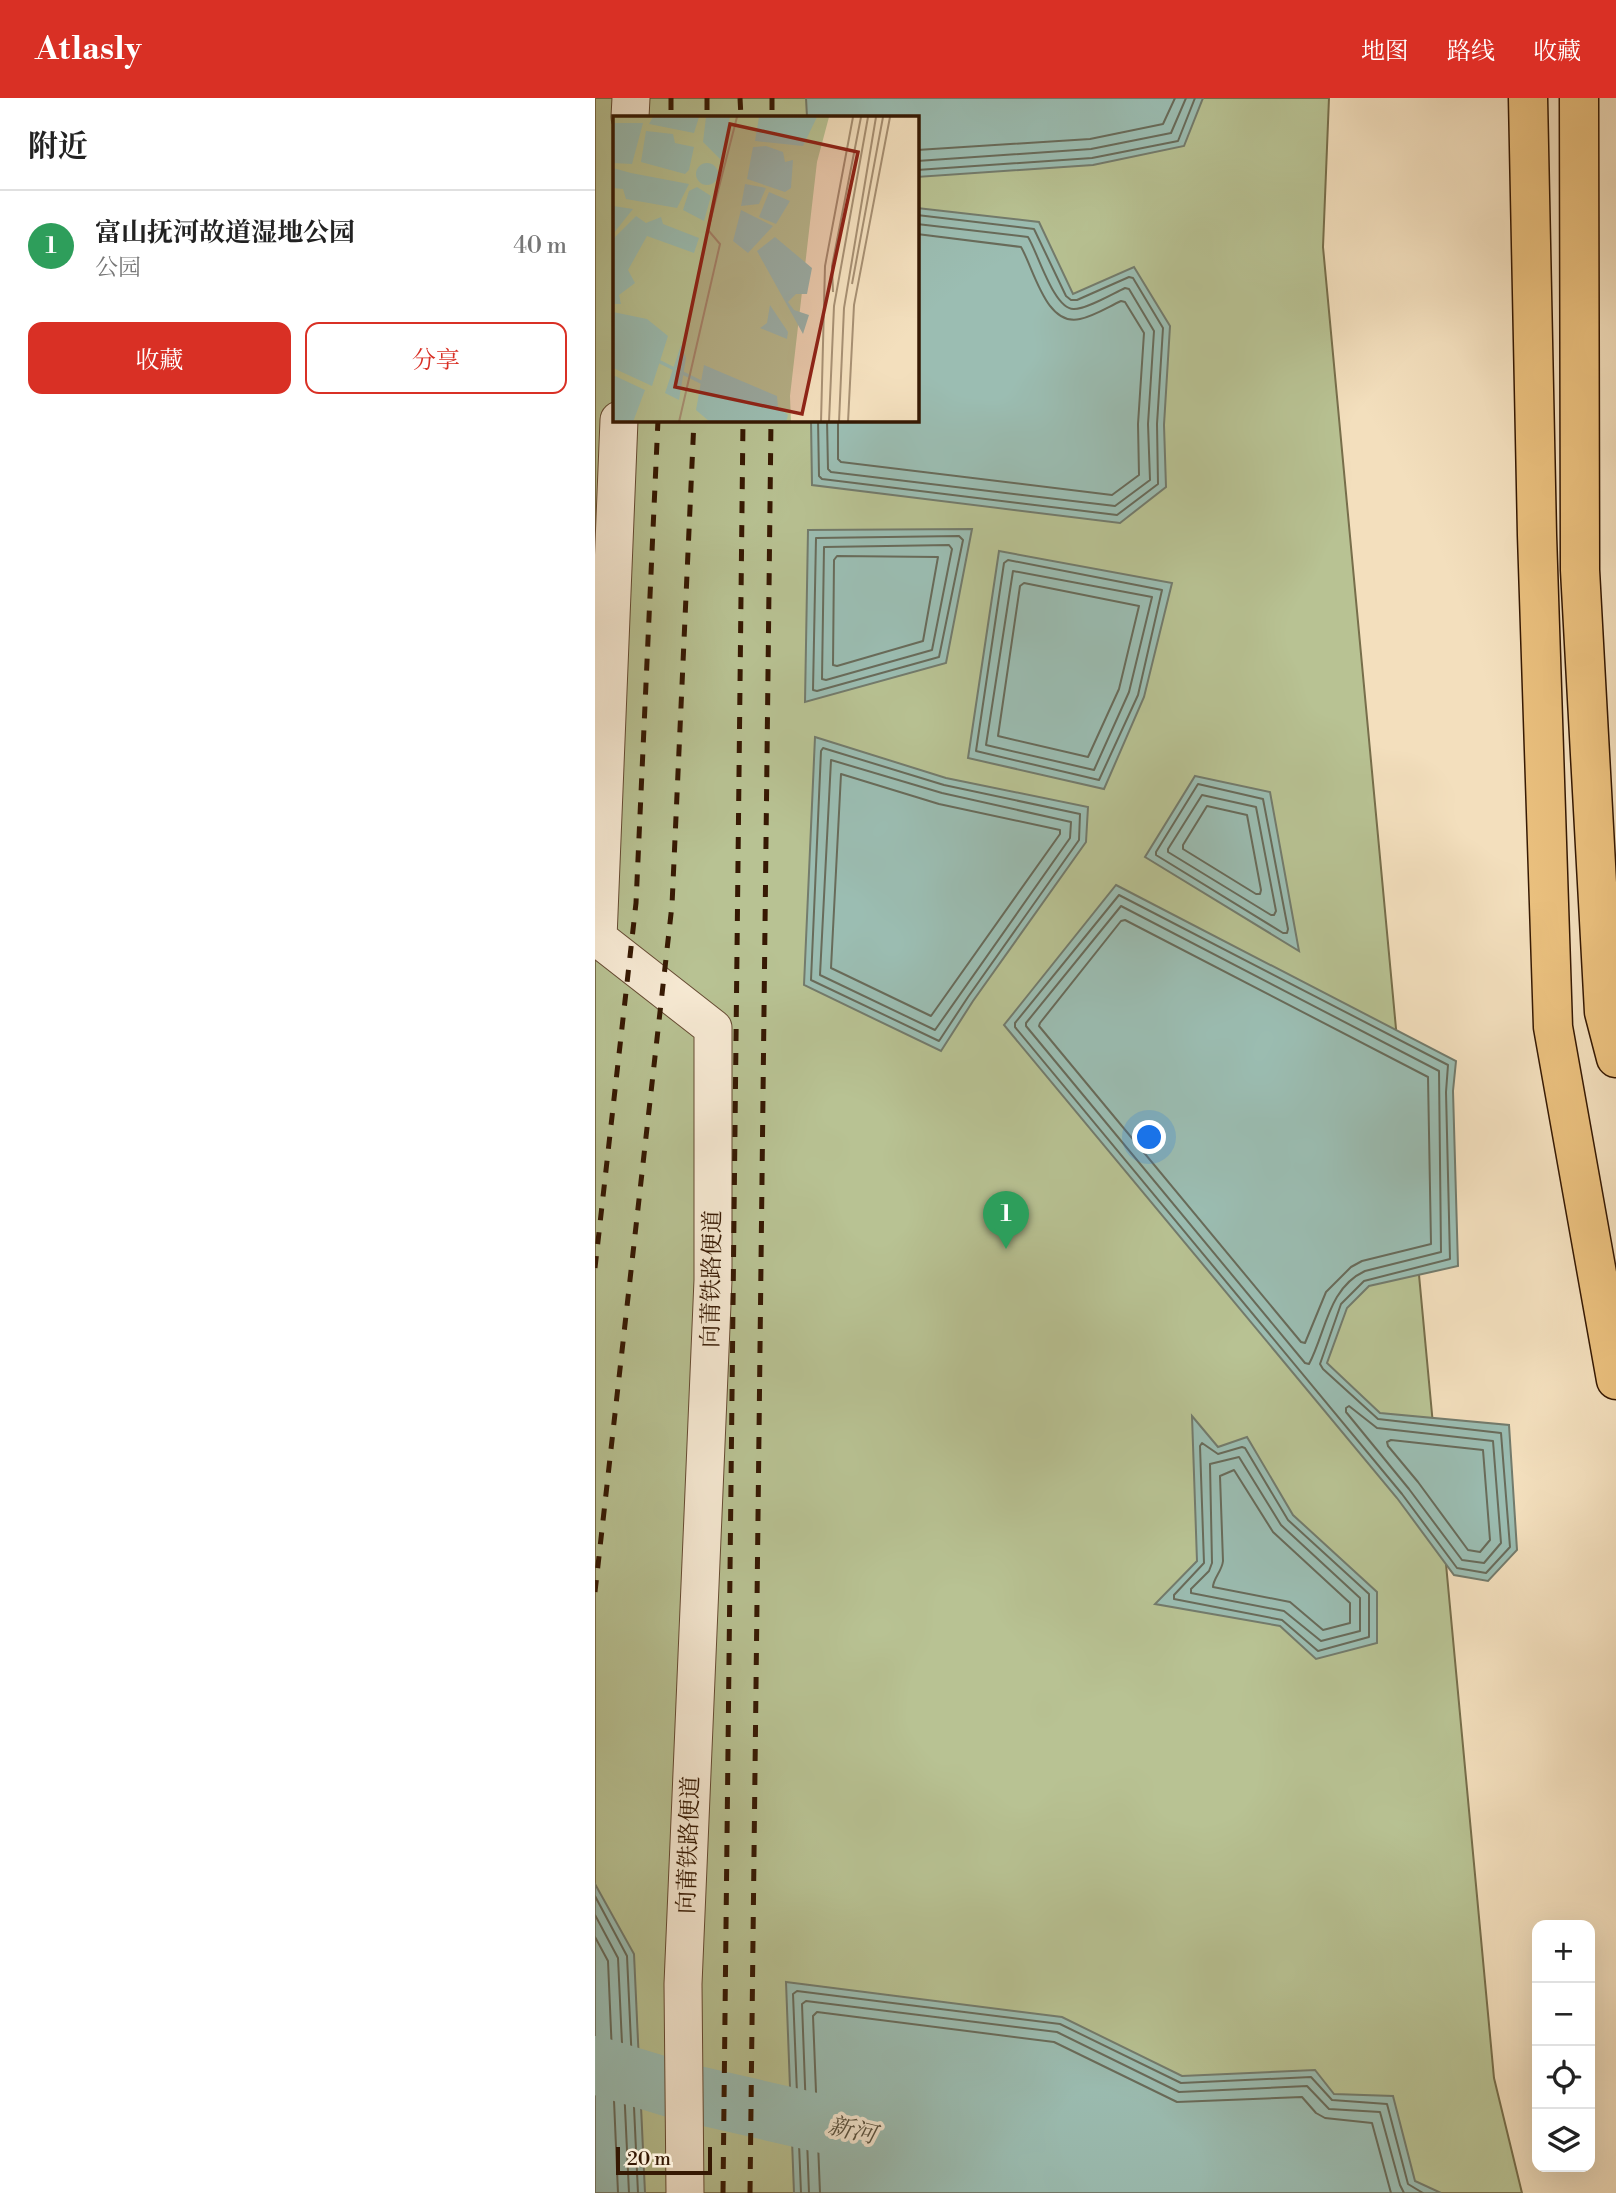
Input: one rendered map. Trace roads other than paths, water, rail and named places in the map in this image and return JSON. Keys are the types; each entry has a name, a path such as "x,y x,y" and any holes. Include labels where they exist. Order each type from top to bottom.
{"main road":[{"path":"1528,98 1538,548 1553,1027 1616,1380"},
{"path":"1579,98 1580,570 1604,1012 1616,1058"}],"lane":[{"path":"630,116 631,98"},
{"name":"向莆铁路便道","path":"619,422 598,938 713,1028 713,1280 683,1984 685,2193"}],"water":[{"path":"806,98 1203,98 1184,146 1093,165 919,177 919,116 807,116"},
{"path":"919,208 1039,222 1073,294 1134,267 1170,326 1164,425 1166,487 1120,523 812,485 811,422 919,422"},
{"path":"972,529 946,663 805,702 808,530"},
{"path":"999,551 1172,583 1144,697 1104,789 968,758"},
{"path":"815,737 946,778 1088,807 1086,842 973,1001 941,1051 804,985"},
{"path":"1195,776 1270,792 1299,951 1145,857"},
{"path":"1116,885 1456,1061 1453,1091 1458,1266 1369,1286 1347,1308 1327,1363 1380,1413 1509,1425 1517,1550 1488,1581 1454,1575 1397,1498 1004,1025"},
{"path":"1192,1416 1218,1447 1247,1437 1293,1515 1377,1592 1377,1643 1316,1659 1280,1626 1155,1604 1197,1561"},
{"path":"595,1884 634,1954 645,2193 595,2193"},
{"path":"786,1982 1062,2017 1182,2076 1315,2070 1334,2094 1393,2096 1415,2181 1441,2193 794,2193"}],"waterway":[{"name":"新河","path":"595,2065 684,2092 867,2134"}],"railway":[{"path":"671,98 671,116"},
{"path":"707,98 707,116"},
{"path":"740,98 741,116"},
{"path":"772,98 772,116"},
{"path":"595,1268 636,903 658,422"},
{"path":"595,1592 672,905 694,422"},
{"path":"723,2193 743,422"},
{"path":"750,2193 771,422"}],"place":[{"name":"富山抚河故道湿地公园","path":"1006,1249"}]}
